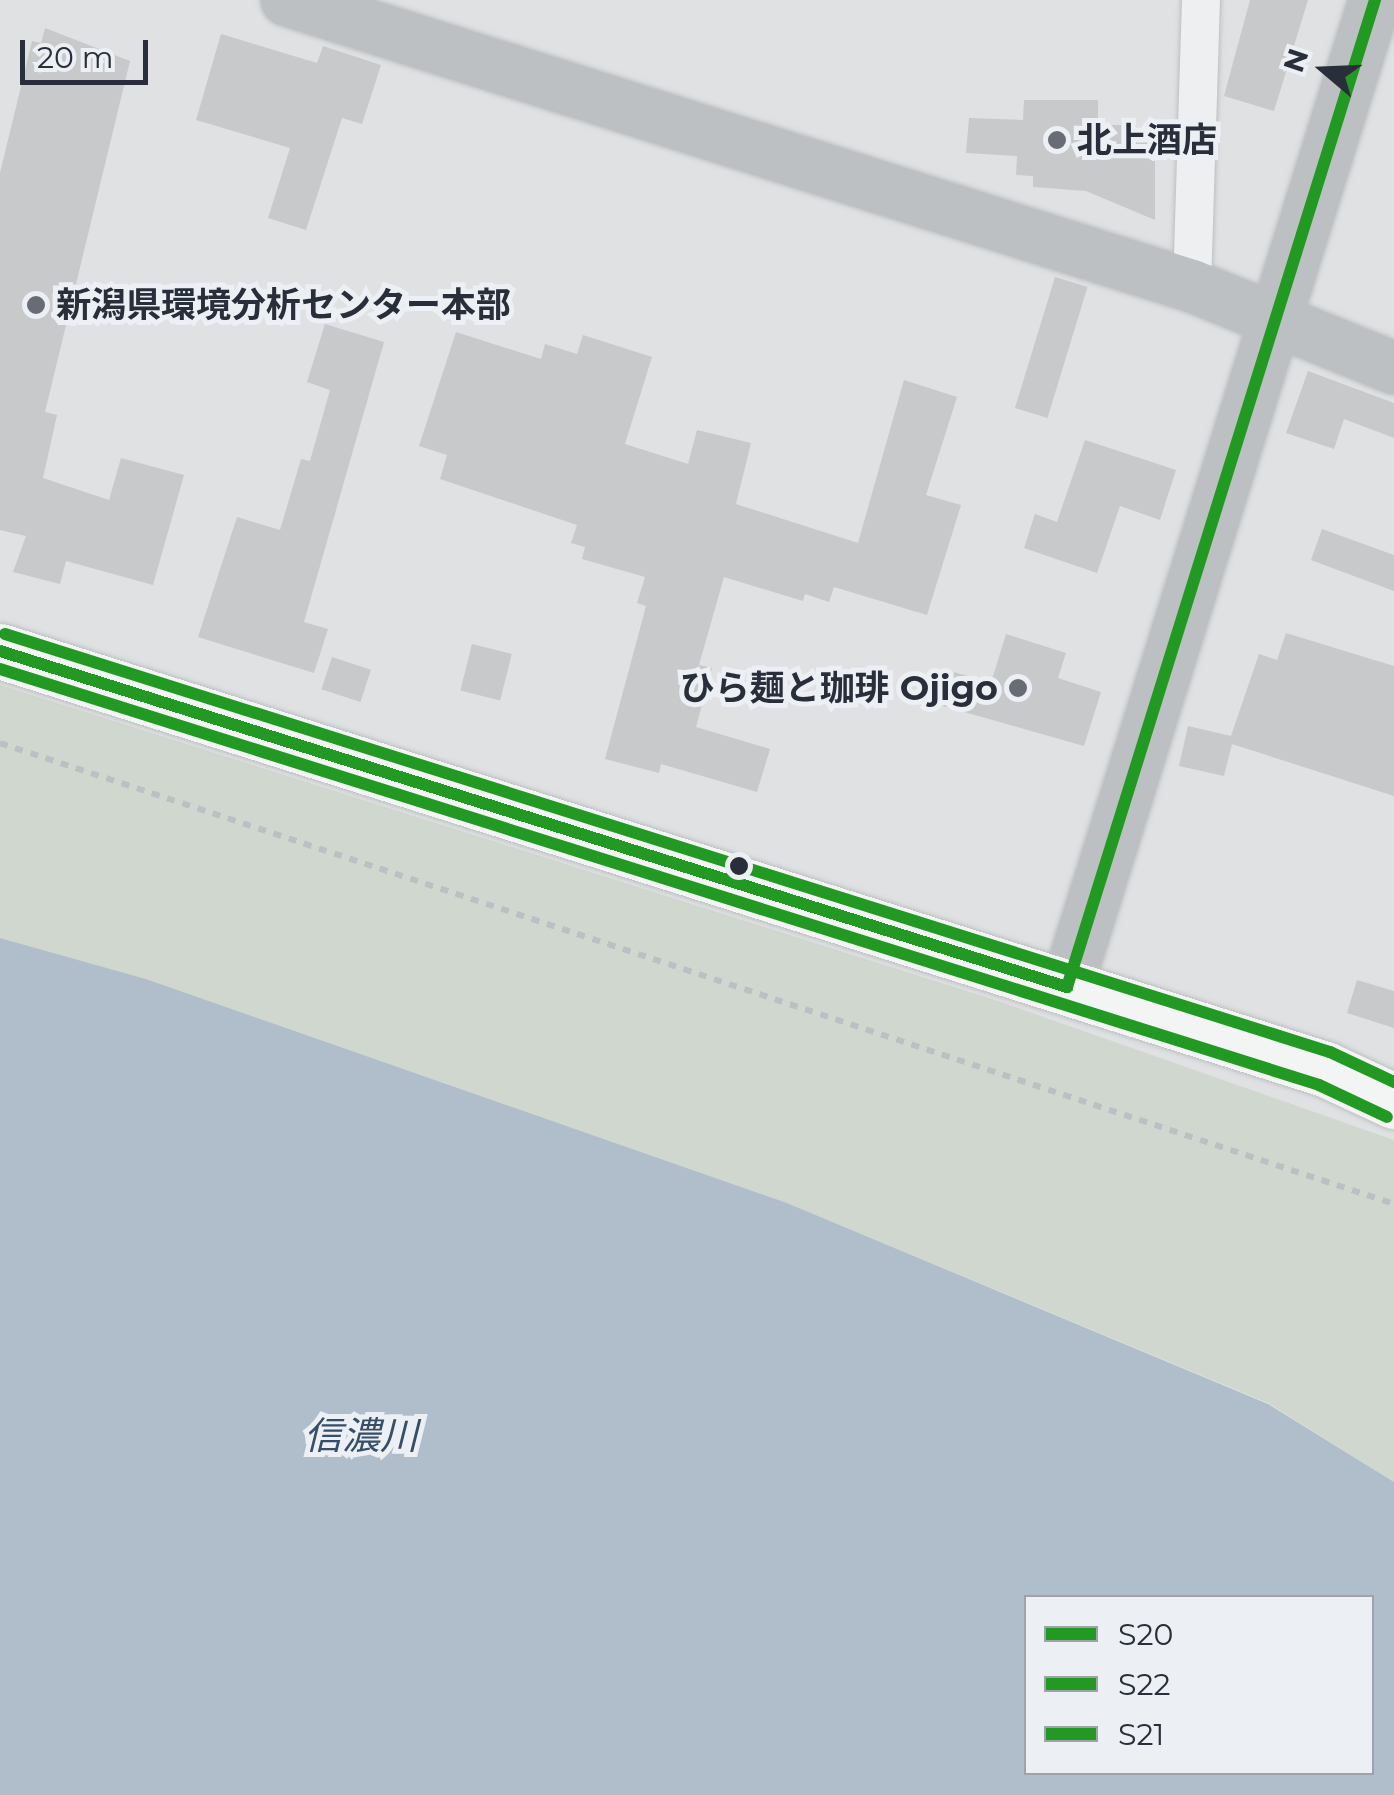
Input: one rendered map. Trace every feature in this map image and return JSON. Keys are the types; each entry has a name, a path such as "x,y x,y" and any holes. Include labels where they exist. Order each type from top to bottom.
{"main road":[{"path":"0,651 1067,986 1394,1101"}],"street":[{"path":"287,0 1192,286 1394,368"},
{"path":"1192,286 1200,0"},
{"path":"1067,986 1280,324 1375,0"}],"path":[{"path":"0,743 1394,1204"}],"shaded area":[{"path":"0,685 998,1001 1394,1140 1394,1482 1268,1403 787,1203 146,979 0,938"}],"water":[{"name":"信濃川","path":"0,938 146,979 787,1203 1268,1404 1394,1482 1394,1795 0,1795"}],"building":[{"path":"1250,0 1308,0 1274,111 1224,96"},
{"path":"45,28 130,61 45,412 57,415 43,478 109,500 121,458 184,475 153,585 66,561 60,584 13,572 26,536 0,530 0,173 32,41 41,43"},
{"path":"221,34 317,63 323,46 381,65 362,124 342,118 306,230 268,218 290,148 196,120"},
{"path":"1024,100 1098,100 1098,125 1136,125 1137,143 1155,142 1155,220 1086,191 1033,187 1033,176 1016,175 1017,156 966,153 969,118 1023,120"},
{"path":"1055,277 1088,287 1047,418 1015,408"},
{"path":"325,324 384,342 304,622 328,629 314,673 198,637 237,517 280,530 301,459 310,461 330,390 307,382"},
{"path":"456,332 541,359 545,344 577,354 583,335 652,357 625,444 688,464 697,430 751,443 736,504 858,543 904,380 957,397 926,495 961,505 927,615 834,587 829,602 805,594 803,601 724,577 699,665 712,668 696,727 770,749 757,792 661,764 659,773 605,759 646,606 637,603 645,577 582,559 585,547 571,543 577,525 440,479 447,455 419,446"},
{"path":"1308,371 1394,403 1394,438 1344,419 1334,449 1286,433"},
{"path":"1085,440 1176,470 1160,520 1120,506 1097,573 1024,548 1035,514 1057,522"},
{"path":"1322,529 1394,555 1394,591 1311,560"},
{"path":"1286,633 1394,666 1394,796 1232,744 1224,776 1179,766 1188,726 1231,736 1259,654 1277,660"},
{"name":"ひら麺と珈琲 Ojigo","path":"1006,634 1066,653 1058,678 1101,692 1084,746 943,706 954,672 991,683"},
{"path":"472,644 512,654 500,700 460,691"},
{"path":"332,657 371,670 360,702 321,689"},
{"path":"1357,980 1394,991 1394,1028 1347,1013"}],"transit line":[{"name":"S20","path":"0,651 1067,987 1375,0"},
{"name":"S21","path":"5,634 1330,1052 1394,1082"},
{"name":"S22","path":"0,669 1319,1085 1387,1117"}],"place":[{"name":"北上酒店","path":"1057,140"},
{"name":"新潟県環境分析センター本部","path":"36,305"},
{"name":"ひら麺と珈琲 Ojigo","path":"1018,688"}]}
